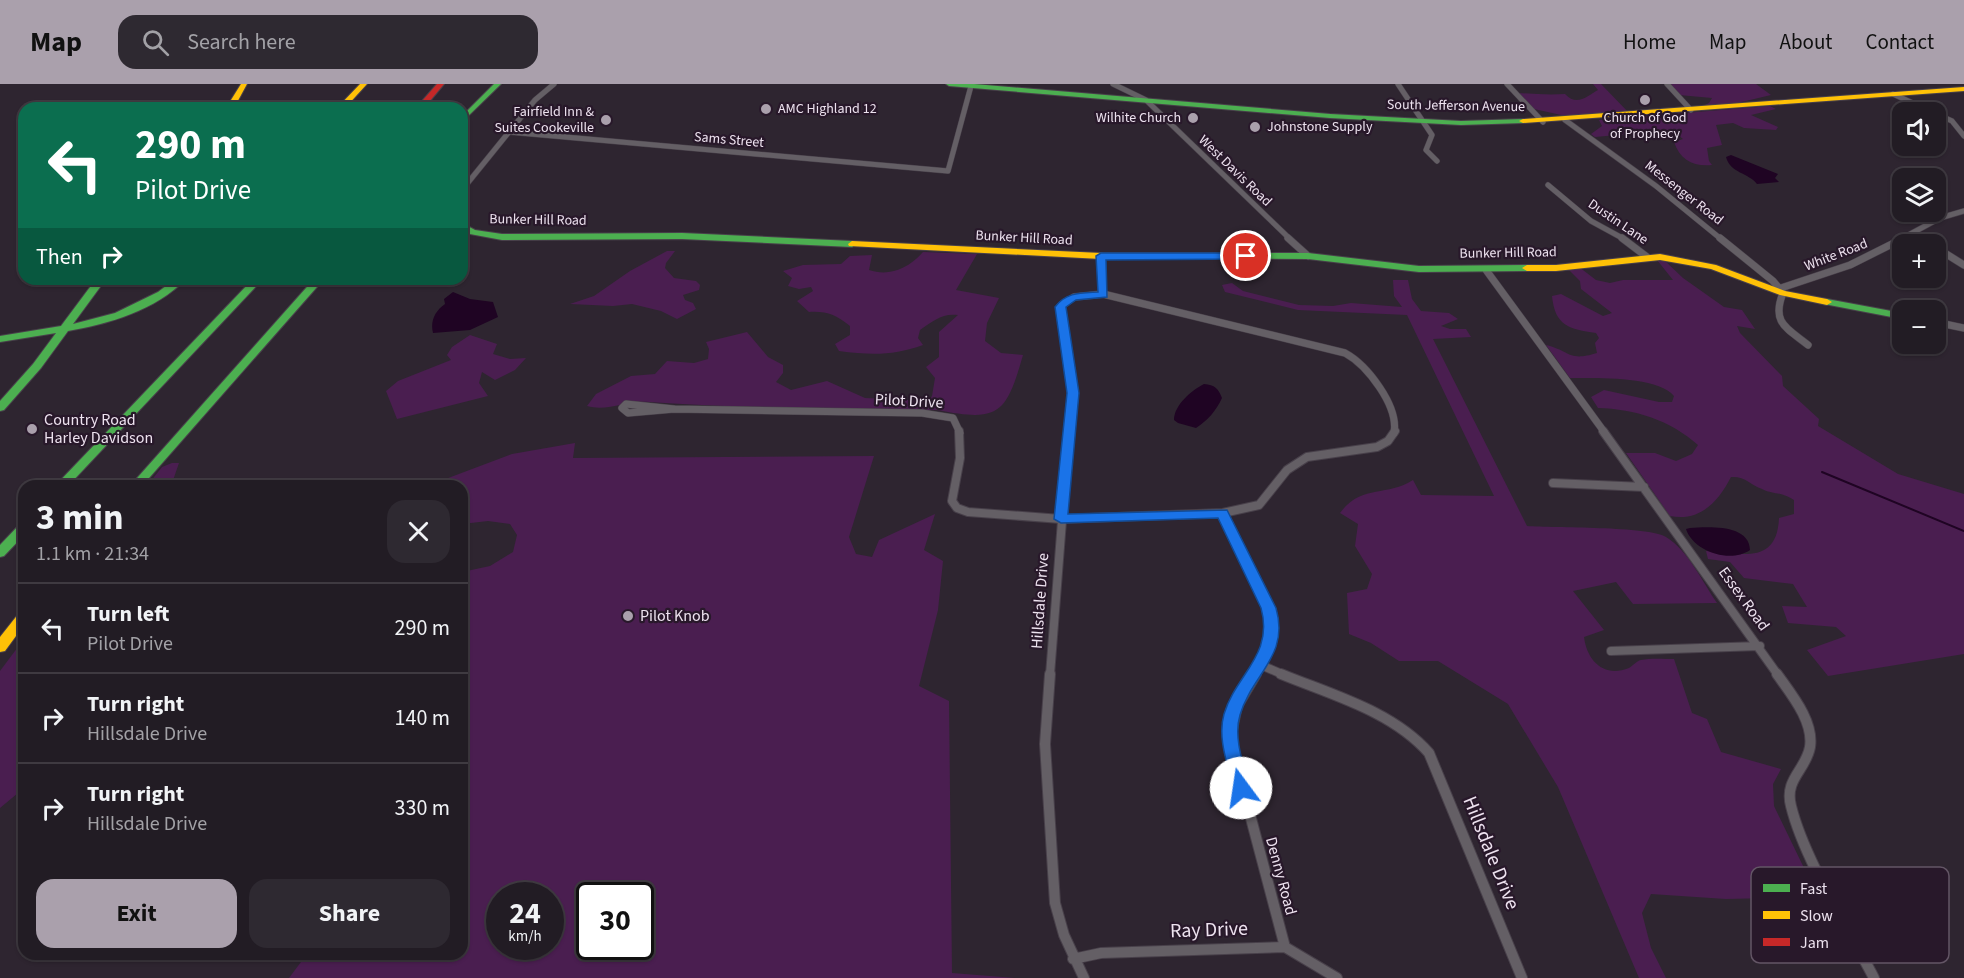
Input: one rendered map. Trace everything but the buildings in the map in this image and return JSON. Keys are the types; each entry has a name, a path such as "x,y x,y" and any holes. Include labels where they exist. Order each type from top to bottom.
{"main road":[{"path":"234,102 244,84"},
{"path":"347,102 364,84"},
{"path":"418,102 429,84"},
{"path":"425,102 441,84"},
{"path":"468,108 487,84"},
{"path":"468,114 498,84"},
{"name":"South Jefferson Avenue","path":"949,84 1424,122 1543,122 1964,88"},
{"name":"Bunker Hill Road","path":"468,230 502,237 681,236 1101,256 1308,256 1397,268 1486,270 1583,266 1647,257 1694,262 1782,290 1892,314"},
{"path":"0,408 96,285"},
{"path":"0,339 100,321 141,310 165,296 176,285"},
{"path":"67,480 252,285"},
{"path":"141,480 314,285"},
{"path":"79,308 87,318 100,321"},
{"path":"21,335 41,336 51,345"},
{"path":"0,554 18,534"},
{"path":"0,647 18,624"}],"street":[{"path":"468,183 535,100 554,84"},
{"name":"West Davis Road","path":"1113,84 1146,100 1241,195 1308,256"},
{"path":"1398,84 1431,135 1426,150 1437,161"},
{"path":"1507,84 1543,122"},
{"path":"1667,84 1690,110"},
{"name":"Sams Street","path":"509,132 948,171 971,86"},
{"path":"1893,94 1952,121 1964,136"},
{"name":"Messenger Road","path":"1565,120 1656,186 1782,290"},
{"name":"Dustin Lane","path":"1548,185 1591,221 1624,239 1647,257"},
{"name":"White Road","path":"1913,234 1946,216 1964,211"},
{"name":"White Road","path":"1782,290 1842,268 1892,244"},
{"path":"1946,254 1964,265"},
{"path":"1101,256 1103,294"},
{"name":"Essex Road","path":"1486,270 1760,646 1798,706 1809,730 1806,759 1790,783 1790,804 1796,825 1817,867"},
{"path":"1782,290 1776,308 1778,319 1808,345"},
{"name":"Pilot Drive","path":"674,409 628,413 622,408 626,404 674,409 922,413 953,418 960,426 962,437 952,501 957,508 968,512 1061,519 1222,513 1259,505 1287,470 1307,456 1377,447 1385,444 1394,433 1395,426 1379,389 1364,365 1345,353 1103,294"},
{"name":"Hillsdale Drive","path":"1084,978 1073,958 1055,903 1046,744 1061,519 1073,393 1060,307 1065,301 1074,297 1103,294"},
{"path":"1946,324 1964,328"},
{"path":"1553,483 1644,487"},
{"name":"Denny Road","path":"1222,513 1263,595 1273,622 1272,638 1261,665 1242,692 1232,715 1230,739 1285,947"},
{"path":"1611,651 1760,646"},
{"name":"Hillsdale Drive","path":"1261,665 1387,719 1412,734 1430,753 1522,978"},
{"path":"1285,947 1337,978"},
{"name":"Ray Drive","path":"1073,958 1101,953 1285,947"},
{"name":"Essex Road","path":"1866,963 1874,978"}],"shaded area":[{"path":"1593,84 1601,84 1630,114 1575,118 1534,109 1518,93 1565,94 1569,98 1578,100 1598,90"},
{"path":"1670,84 1756,84 1771,95 1729,105 1701,107 1709,103 1712,98 1679,95"},
{"path":"1770,106 1776,109 1751,115 1778,127 1776,130 1744,128 1733,123 1716,125 1722,145 1707,148 1712,165 1699,165 1684,158 1674,142 1683,139 1672,130 1595,137 1591,134 1602,126 1599,120"},
{"path":"1731,155 1778,174 1775,178 1779,182 1757,184 1731,166 1726,157"},
{"path":"667,251 675,251 665,268 674,278 696,281 700,285 699,290 683,295 685,300 693,303 696,309 677,319 661,311 632,304 613,306 570,304 594,296 630,271"},
{"path":"923,252 977,254 956,290 999,298 987,323 985,341 1001,353 1023,355 1005,402 987,414 958,414 937,410 757,407 649,402 602,408 587,406 596,394 631,376 655,374 667,361 694,363 708,359 709,349 706,342 747,332 768,357 783,365 783,373 776,382 791,390 827,381 865,398 928,401 932,396 935,378 926,367 939,357 939,332 958,315 942,316 920,330 918,338 923,345 912,349 881,354 839,351 835,344 850,335 850,326 831,315 809,312 797,301 813,291 811,287 799,289 788,286 792,278 783,271 803,265 841,264 850,256 872,255 869,270 892,272 912,263"},
{"path":"1657,260 1664,260 1683,278 1724,307 1742,310 1755,329 1737,326 1740,333 1782,376 1783,386 1819,419 1818,426 1898,474 1964,494 1964,654 1828,676 1807,650 1846,636 1836,627 1788,623 1782,606 1807,607 1793,584 1744,578 1730,562 1708,559 1706,551 1744,554 1764,550 1772,544 1777,533 1779,518 1794,514 1794,500 1766,491 1744,479 1731,477 1714,502 1707,508 1690,516 1670,516 1626,453 1655,453 1676,461 1692,454 1698,445 1676,429 1651,418 1625,411 1598,408 1591,397 1604,390 1659,402 1672,402 1674,396 1666,389 1641,382 1610,378 1570,378 1546,345 1570,355 1588,355 1597,353 1595,343 1599,338 1596,333 1578,330 1560,320 1556,314 1552,296 1561,294 1603,316 1612,313 1581,289 1580,281 1568,269 1579,267 1596,280 1610,283 1623,280 1673,280"},
{"path":"1393,280 1408,280 1412,299 1421,311 1449,313 1458,319 1441,326 1450,329 1466,329 1471,337 1433,339 1527,526 1621,529 1656,533 1666,537 1688,558 1717,603 1633,604 1616,582 1573,591 1604,630 1584,637 1589,653 1598,665 1612,671 1620,671 1641,660 1674,659 1692,713 1707,719 1721,752 1781,769 1773,784 1774,806 1803,867 1751,867 1751,898 1651,894 1642,913 1651,948 1666,978 1639,978 1558,787 1508,704 1438,661 1399,661 1371,643 1349,634 1347,593 1367,589 1372,574 1355,546 1358,524 1340,513 1348,504 1365,494 1394,488 1413,480 1421,495 1494,496 1407,315 1298,310 1225,292 1222,285 1232,283 1243,291 1299,305 1333,306 1351,303 1402,307 1394,296"},
{"path":"453,292 470,299 493,302 498,317 470,330 433,333 434,317 445,304 444,299"},
{"path":"470,335 497,344 493,354 510,359 526,358 515,370 495,380 482,372 479,383 488,396 397,419 386,391 398,381 451,360 447,355 452,347"},
{"path":"1204,384 1213,386 1219,392 1222,398 1217,407 1196,428 1178,423 1174,420 1180,404 1189,394"},
{"path":"575,443 573,458 874,456 849,537 856,554 872,557 879,540 935,514 924,550 943,561 938,610 919,686 949,701 952,973 1015,978 289,978 302,960 468,960 468,571 490,566 513,552 517,535 510,524 488,521 468,523 468,480 443,480 512,454"},
{"path":"179,463 173,480 152,480 162,467"},
{"path":"1686,529 1736,531 1743,535 1750,550 1733,556 1713,553 1696,544"},
{"path":"18,647 18,793 0,808 0,671"}],"waterway":[{"path":"1822,472 1964,531"}],"traffic: fast":[{"path":"468,114 498,84"},
{"path":"949,84 1330,116 1461,123 1523,121"},
{"path":"468,229 502,237 682,236 852,244"},
{"path":"1166,256 1308,256 1419,269 1527,268"},
{"path":"0,408 37,366 97,285"},
{"path":"0,339 96,322 140,306 173,285"},
{"path":"67,480 252,285"},
{"path":"141,480 314,285"},
{"path":"1827,302 1892,314"},
{"path":"0,553 18,534"}],"traffic: slow":[{"path":"234,102 244,84"},
{"path":"347,102 364,84"},
{"path":"1523,121 1964,89"},
{"path":"852,244 1101,256 1166,256"},
{"path":"1527,268 1556,268 1660,257 1713,267 1783,293 1827,302"},
{"path":"0,647 18,624"}],"traffic: jam":[{"path":"425,102 441,84"}],"place":[{"name":"Church of God of Prophecy","path":"1645,100"},
{"name":"AMC Highland 12","path":"766,109"},
{"name":"Wilhite Church","path":"1193,118"},
{"name":"Fairfield Inn & Suites Cookeville","path":"606,120"},
{"name":"Johnstone Supply","path":"1255,127"},
{"name":"Country Road Harley Davidson","path":"32,429"},
{"name":"Pilot Knob","path":"628,616"}],"route":[{"path":"1241,788 1230,739 1232,715 1242,692 1261,665 1272,638 1273,622 1269,608 1222,513 1061,519 1073,393 1060,307 1065,301 1074,297 1103,294 1101,256 1246,256"}]}
